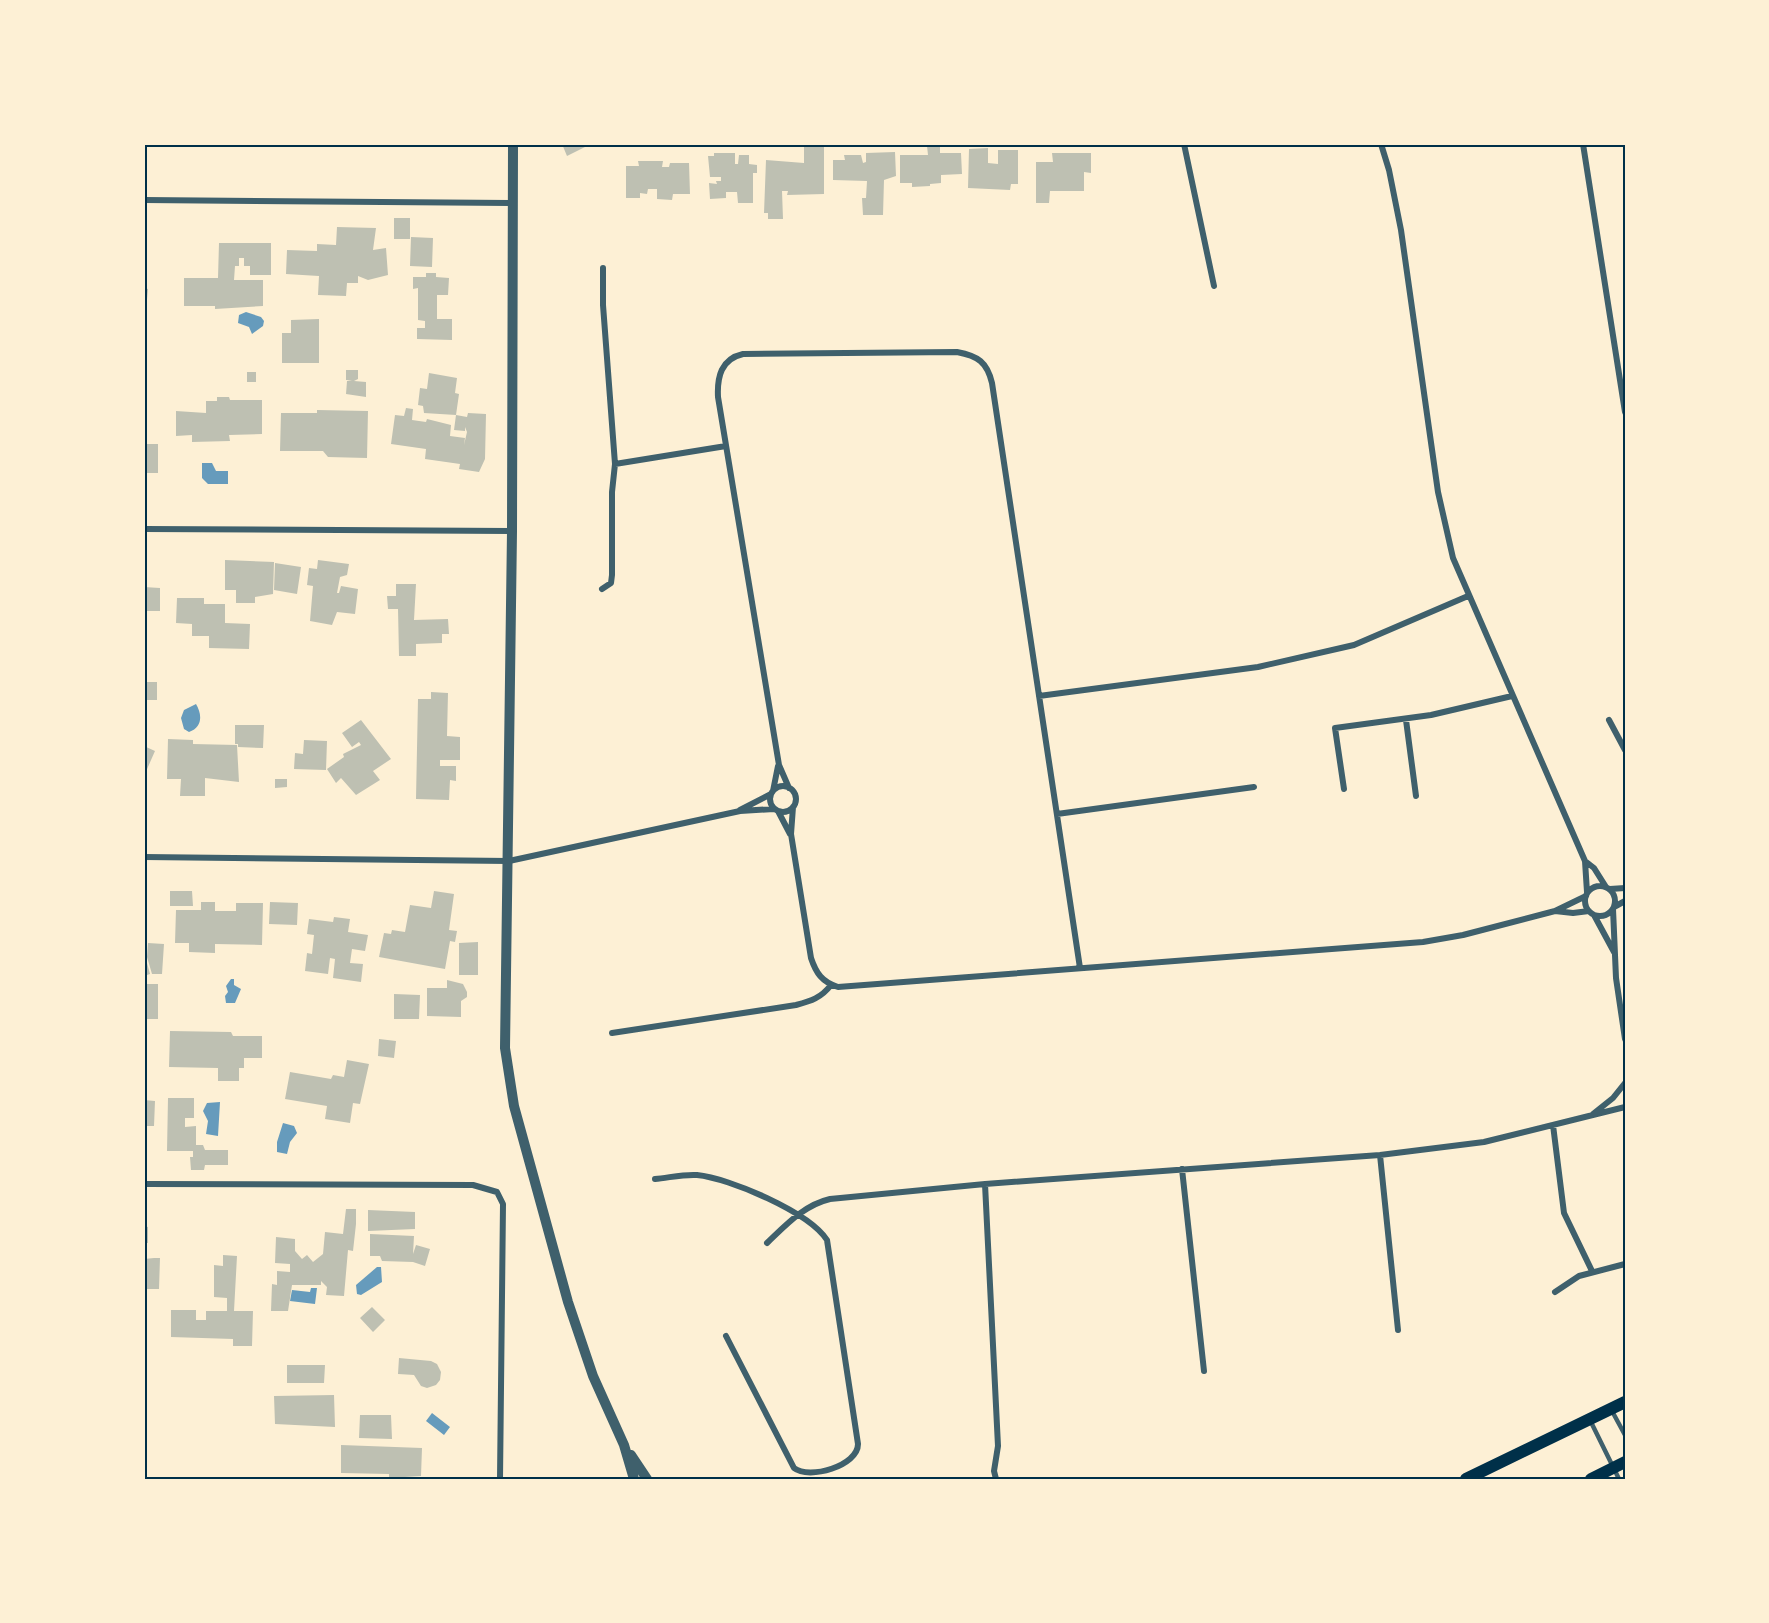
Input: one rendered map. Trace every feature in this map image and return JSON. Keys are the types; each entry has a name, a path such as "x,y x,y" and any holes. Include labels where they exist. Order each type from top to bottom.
{"main road":[{"path":"1466,1479 1625,1402"},
{"path":"1591,1479 1616,1474 1625,1462"}],"street":[{"path":"513,144 512,531 505,1048 514,1106 568,1302 593,1376 624,1445 634,1479"},
{"path":"1184,144 1214,286"},
{"path":"1381,144 1389,170 1401,230 1442,513 1453,558 1585,861 1586,894 1591,913 1614,952"},
{"path":"1583,144 1625,412"},
{"path":"144,200 513,203"},
{"path":"602,589 611,583 612,575 612,492 615,464 603,305 603,268"},
{"path":"1080,968 992,383 983,361 957,352 736,356 722,367 717,386 726,446 779,765 789,788 796,796 791,834 811,958 816,972 831,985 850,988 1423,942 1463,935 1555,911 1596,886 1625,888"},
{"path":"615,464 726,446"},
{"path":"144,529 512,531"},
{"path":"1039,696 1258,667 1354,645 1468,596"},
{"path":"1344,789 1335,728 1406,720 1512,696"},
{"path":"1406,720 1416,796"},
{"path":"1610,720 1625,750"},
{"path":"779,765 770,802 791,834"},
{"path":"740,810 781,787 789,788"},
{"path":"1057,814 1254,787"},
{"path":"144,857 509,861 740,810 786,812 794,807"},
{"path":"1585,861 1594,868 1616,900 1614,952 1625,1039"},
{"path":"1555,911 1604,916 1625,901"},
{"path":"612,1033 796,1005 814,1001 831,985"},
{"path":"1592,1114 1613,1098 1625,1083"},
{"path":"767,1243 797,1215 817,1202 830,1199 1182,1168 1380,1155 1484,1142 1592,1114 1605,1114 1625,1107"},
{"path":"1553,1125 1564,1213 1592,1271"},
{"path":"1380,1155 1398,1330"},
{"path":"1182,1168 1204,1371"},
{"path":"655,1179 696,1175 730,1183 797,1215 822,1233 826,1240 858,1444 858,1451 854,1457 848,1463 807,1474 794,1468 726,1336"},
{"path":"144,1184 473,1185 494,1190 502,1197 503,1204 500,1479"},
{"path":"985,1184 998,1446 994,1471 996,1479"},
{"path":"1555,1292 1579,1276 1625,1264"},
{"path":"624,1445 647,1479"}],"lane":[{"path":"1611,1408 1625,1435"},
{"path":"1589,1419 1616,1474"}],"water":[{"path":"246,312 261,317 264,321 263,326 252,334 249,327 238,323 239,315"},
{"path":"202,463 212,463 216,471 228,471 228,484 208,484 202,478"},
{"path":"196,704 199,724 189,732 184,729 181,718 184,710"},
{"path":"231,979 234,979 234,985 241,989 235,1003 226,1003 225,996 228,992 226,986"},
{"path":"220,1102 218,1136 206,1134 208,1121 203,1111 207,1103"},
{"path":"283,1123 294,1126 297,1133 290,1142 287,1154 277,1152 277,1142"},
{"path":"377,1267 381,1267 382,1282 361,1295 357,1294 356,1285"},
{"path":"311,1288 317,1288 315,1304 290,1301 292,1290 310,1292"},
{"path":"432,1413 450,1427 444,1435 426,1421"}],"building":[{"path":"562,144 591,144 567,156"},
{"path":"804,146 824,146 824,194 787,195 788,191 782,191 783,219 768,219 768,213 764,213 766,160 804,163"},
{"path":"927,146 940,146 940,153 961,153 962,174 941,175 941,183 930,184 930,186 912,187 912,183 900,183 900,155 928,155"},
{"path":"988,148 988,163 998,164 998,150 1018,150 1018,184 1011,184 1010,190 968,188 969,149"},
{"path":"895,152 896,176 884,180 883,215 863,215 862,198 866,198 867,181 833,180 833,160 845,160 844,155 861,155 863,163 866,162 866,153"},
{"path":"714,153 735,153 735,164 738,164 739,155 749,155 749,164 757,165 757,173 753,173 753,203 738,203 737,192 726,192 726,198 710,199 709,183 717,184 716,181 721,181 721,177 710,177 708,156 714,156"},
{"path":"1052,153 1091,153 1091,173 1084,172 1084,191 1050,191 1049,203 1036,203 1036,162 1053,162"},
{"path":"638,161 663,161 662,167 669,167 670,163 689,163 690,194 673,194 672,200 657,199 657,189 648,189 647,194 640,193 640,198 626,198 626,166 639,166"},
{"path":"394,218 410,218 410,239 394,239"},
{"path":"337,227 376,228 373,250 386,248 388,275 368,280 358,276 358,283 347,283 346,296 318,295 319,276 286,274 287,250 317,251 317,244 336,245"},
{"path":"411,237 433,238 432,267 410,266"},
{"path":"219,243 271,243 271,275 250,275 250,266 244,266 244,258 239,258 239,266 235,266 234,280 263,280 263,306 215,309 215,306 184,306 184,278 218,278"},
{"path":"426,273 436,273 436,277 449,278 448,295 437,295 437,319 452,319 452,340 417,339 417,328 425,328 425,321 418,320 418,288 413,289 413,277 426,277"},
{"path":"144,288 148,289 146,310 144,310"},
{"path":"319,319 319,363 282,363 282,333 291,333 291,320"},
{"path":"346,370 358,370 358,379 354,381 366,382 366,397 346,394 347,381 352,380 346,380"},
{"path":"247,372 256,372 256,382 247,382"},
{"path":"429,373 457,378 455,393 459,394 456,415 424,413 423,406 418,405 420,388 427,389"},
{"path":"217,397 229,397 230,400 262,400 262,434 229,435 230,441 192,442 192,435 176,436 176,411 206,413 206,401 217,401"},
{"path":"406,408 413,409 412,420 426,422 427,419 451,425 450,436 465,438 464,445 467,432 465,427 465,431 454,430 456,415 467,417 468,413 486,414 485,459 479,472 459,469 460,464 425,459 426,449 391,444 395,415 404,416"},
{"path":"317,410 368,411 367,458 328,457 323,451 280,451 281,413 317,413"},
{"path":"144,444 158,444 158,473 144,473"},
{"path":"225,560 274,562 273,594 255,597 255,603 236,603 236,590 225,590"},
{"path":"318,560 349,564 347,575 340,577 337,593 341,586 358,589 355,614 337,612 332,625 310,621 313,586 307,585 309,568 317,569"},
{"path":"275,563 301,567 297,594 274,590"},
{"path":"396,584 416,584 414,620 448,619 449,634 442,634 442,643 416,644 416,656 399,656 398,609 388,609 387,596 396,596"},
{"path":"144,587 160,588 160,611 147,611 144,615"},
{"path":"177,598 204,598 204,604 225,604 225,623 250,624 249,649 209,648 209,636 192,636 192,624 176,623"},
{"path":"144,682 157,682 157,700 144,700"},
{"path":"431,692 448,693 447,736 460,737 460,760 440,760 440,766 456,766 456,781 450,780 449,800 416,799 418,699 431,699"},
{"path":"361,720 391,759 373,771 380,780 356,795 341,778 336,783 327,769 344,757 343,754 361,745 359,742 352,747 342,733"},
{"path":"235,725 264,725 263,748 238,747 238,744 235,744"},
{"path":"168,739 193,740 193,744 237,745 239,782 205,778 205,796 180,796 181,779 167,779"},
{"path":"304,740 327,741 326,770 294,769 295,753 303,754"},
{"path":"144,746 155,751 144,776"},
{"path":"275,779 287,779 287,787 275,788"},
{"path":"170,891 192,891 193,906 170,906"},
{"path":"434,891 454,894 449,930 457,931 455,942 450,941 445,969 379,957 384,933 391,934 392,930 405,932 410,905 431,908"},
{"path":"201,902 215,902 215,911 236,911 236,903 263,903 262,945 215,944 215,953 189,952 189,943 175,943 176,910 201,910"},
{"path":"270,902 298,903 297,925 269,924"},
{"path":"334,917 350,919 348,932 368,935 365,951 352,949 350,963 363,964 361,982 333,978 335,959 330,958 328,974 305,971 307,953 312,954 314,935 307,934 309,919 333,922"},
{"path":"478,942 478,975 459,975 459,943"},
{"path":"148,943 164,944 162,974 152,974 147,957"},
{"path":"144,952 150,974 144,976"},
{"path":"447,980 463,984 467,992 467,997 461,1001 461,1017 427,1016 427,988 447,988"},
{"path":"144,984 158,984 158,1019 144,1019"},
{"path":"394,994 420,995 419,1019 394,1019"},
{"path":"170,1031 231,1032 233,1036 262,1036 262,1058 244,1058 244,1068 239,1068 239,1081 218,1081 218,1068 169,1067"},
{"path":"379,1039 396,1041 394,1058 378,1056"},
{"path":"347,1060 369,1064 360,1104 353,1103 350,1123 325,1119 327,1106 285,1099 290,1072 331,1079 333,1075 344,1077"},
{"path":"168,1098 194,1098 194,1118 185,1118 185,1127 196,1126 196,1145 203,1145 205,1150 228,1150 228,1165 205,1165 204,1170 191,1170 190,1157 193,1157 193,1151 167,1151"},
{"path":"144,1100 155,1101 154,1126 144,1126"},
{"path":"346,1209 356,1209 356,1224 353,1251 348,1250 344,1296 326,1295 327,1287 321,1281 321,1285 292,1285 288,1311 271,1311 272,1284 277,1285 277,1271 290,1272 290,1264 275,1263 276,1237 295,1239 295,1251 302,1259 307,1255 313,1262 323,1254 325,1232 343,1234"},
{"path":"368,1210 415,1212 415,1229 368,1231"},
{"path":"144,1226 148,1227 148,1243 144,1243"},
{"path":"370,1234 414,1236 413,1254 416,1245 430,1249 425,1266 413,1262 382,1261 380,1256 370,1256"},
{"path":"223,1255 237,1256 234,1311 253,1311 252,1346 233,1346 233,1339 171,1337 171,1310 196,1310 196,1320 206,1320 206,1311 227,1311 227,1298 214,1297 214,1265 223,1266"},
{"path":"160,1258 159,1289 144,1289 144,1259"},
{"path":"372,1307 385,1320 373,1332 360,1318"},
{"path":"399,1358 431,1361 437,1364 441,1372 440,1380 436,1385 427,1388 421,1386 414,1375 398,1374"},
{"path":"287,1365 325,1365 324,1383 287,1383"},
{"path":"334,1395 335,1427 275,1424 274,1396"},
{"path":"360,1415 391,1415 392,1439 359,1438"},
{"path":"341,1445 422,1448 421,1476 389,1478 389,1474 341,1473"}]}
